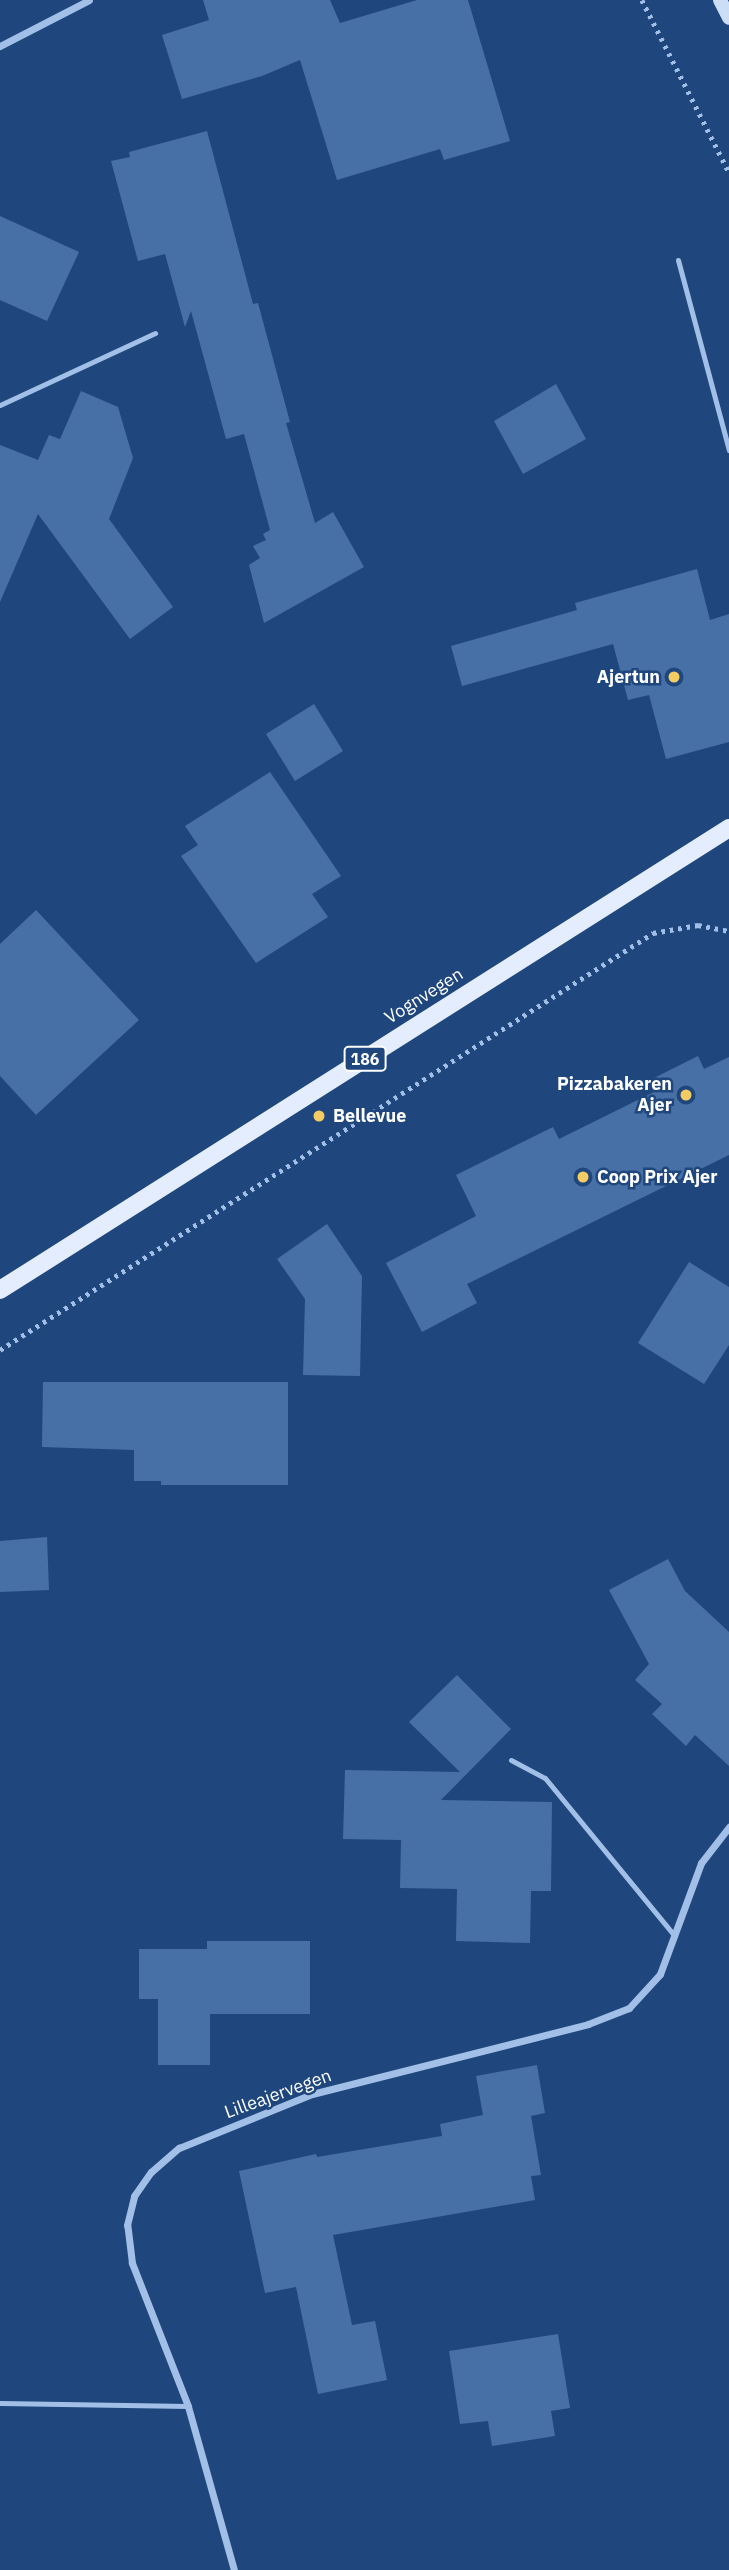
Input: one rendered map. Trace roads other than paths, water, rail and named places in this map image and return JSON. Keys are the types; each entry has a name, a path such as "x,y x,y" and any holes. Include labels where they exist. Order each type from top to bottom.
{"main road":[{"path":"719,0 729,18"},
{"name":"Vognvegen","path":"0,1290 729,828"}],"street":[{"path":"0,46 89,0"},
{"name":"Lilleajervegen","path":"233,2570 188,2406 132,2263 127,2225 134,2196 151,2172 179,2148 312,2094 588,2024 629,2008 660,1974 701,1863 729,1827"}],"lane":[{"path":"678,260 729,450"},
{"path":"0,405 155,333"},
{"path":"511,1760 545,1778 674,1935"},
{"path":"0,2403 188,2406"}],"place":[{"name":"Ajertun","path":"674,677"},
{"name":"Pizzabakeren Ajer","path":"686,1095"},
{"name":"Bellevue","path":"319,1116"},
{"name":"Coop Prix Ajer","path":"583,1177"}]}
